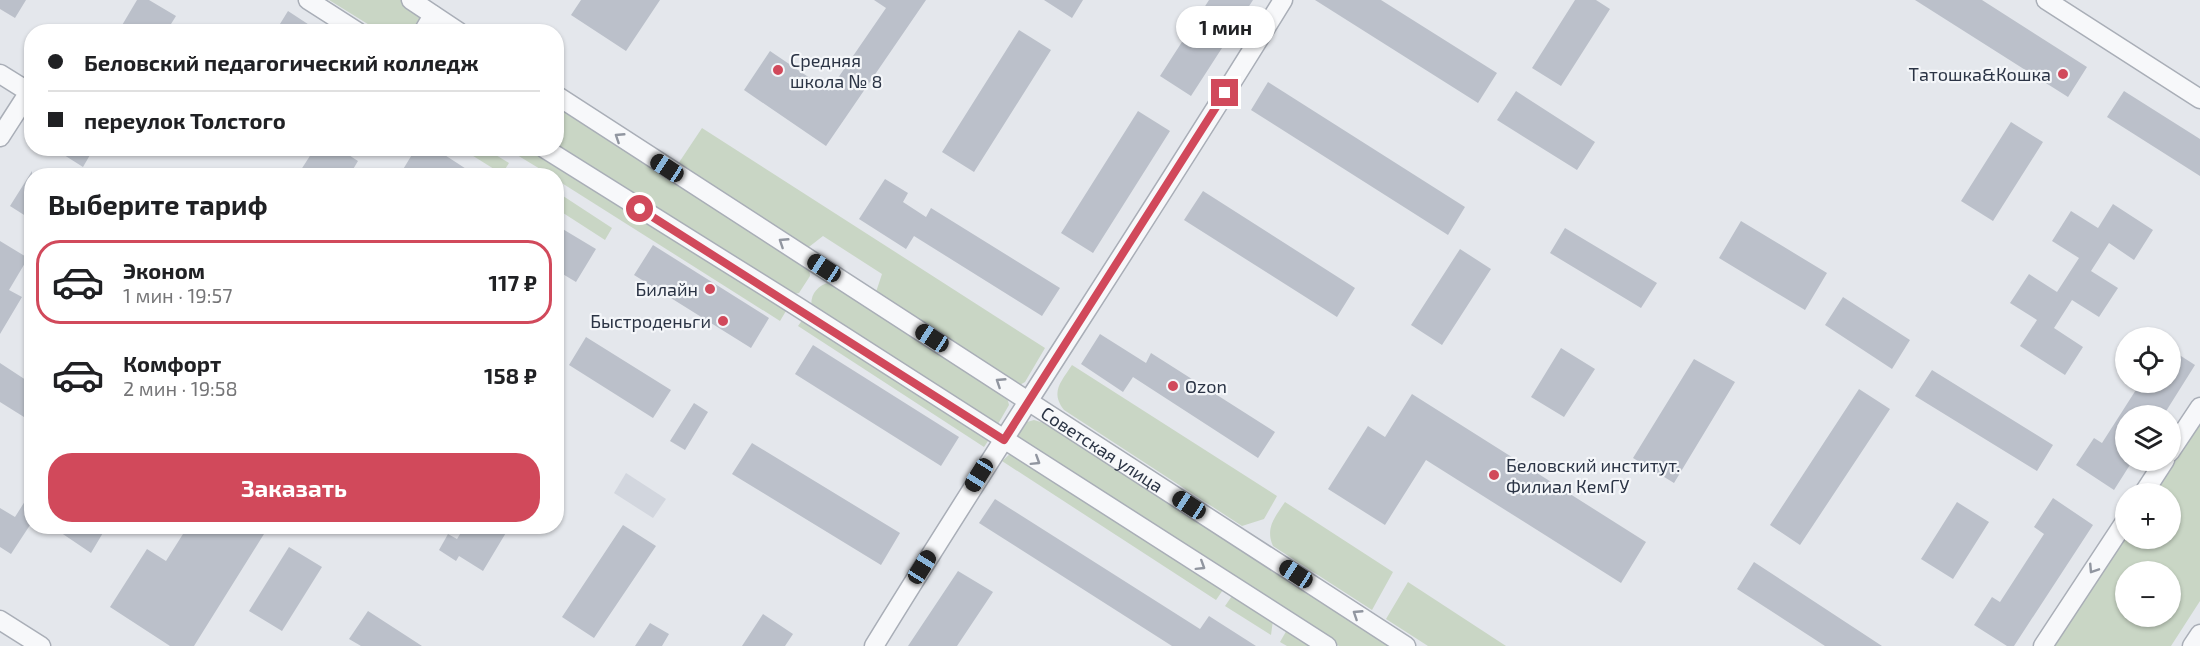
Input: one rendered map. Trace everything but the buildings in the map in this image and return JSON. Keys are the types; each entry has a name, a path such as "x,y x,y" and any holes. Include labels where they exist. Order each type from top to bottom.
{"street":[{"path":"308,0 346,24"},
{"path":"411,0 447,24"},
{"path":"874,646 990,457 1004,440 1283,0"},
{"path":"2046,0 2200,99"},
{"path":"428,24 433,15"},
{"path":"0,74 24,89"},
{"path":"0,137 24,100"},
{"name":"Советская улица","path":"564,100 1406,646"},
{"path":"557,156 798,307 1327,646"},
{"path":"2181,436 2200,407"},
{"path":"2043,646 2115,537"},
{"path":"0,620 41,646"},
{"path":"2192,646 2200,634"}],"shaded area":[{"path":"626,473 666,499 653,518 614,493"}],"green space":[{"path":"329,0 409,0 425,10 416,24 368,24"},
{"path":"564,110 809,267 810,276 799,293 791,295 564,151"},
{"path":"702,128 1045,348 1025,382 1018,386 875,295 882,274 823,236 805,250 676,167"},
{"path":"473,156 498,156 509,163 506,168 492,168"},
{"path":"519,156 540,156 559,168 538,168"},
{"path":"564,171 786,311 780,321 564,184"},
{"path":"564,197 612,228 605,240 564,214"},
{"path":"830,282 1007,397 1009,405 998,424 990,425 812,310 815,292"},
{"path":"805,316 990,438 984,447 798,326"},
{"path":"1072,365 1277,496 1264,519 1242,526 1064,410 1057,392"},
{"path":"2200,415 2200,601 2171,646 2050,646 2115,545 2115,549 2181,549 2181,483 2156,483 2163,471 2181,471 2181,444"},
{"path":"1034,420 1044,423 1390,646 1339,646 1016,439 1027,422"},
{"path":"1010,454 1019,456 1225,587 1216,600 1002,461"},
{"path":"1285,502 1393,572 1372,610 1273,546 1271,528"},
{"path":"1408,582 1506,646 1428,646 1386,619"},
{"path":"1234,593 1273,620 1271,635 1225,606"},
{"path":"1288,628 1316,646 1287,646 1280,642"}],"place":[{"name":"Средняя школа № 8","path":"778,70"},
{"name":"Татошка&Кошка","path":"2063,74"},
{"name":"Билайн","path":"710,289"},
{"name":"Быстроденьги","path":"723,321"},
{"name":"Ozon","path":"1173,386"},
{"name":"Беловский институт. Филиал КемГУ","path":"1494,475"}],"route":[{"path":"640,209 798,307 1004,440 1225,93"}]}
